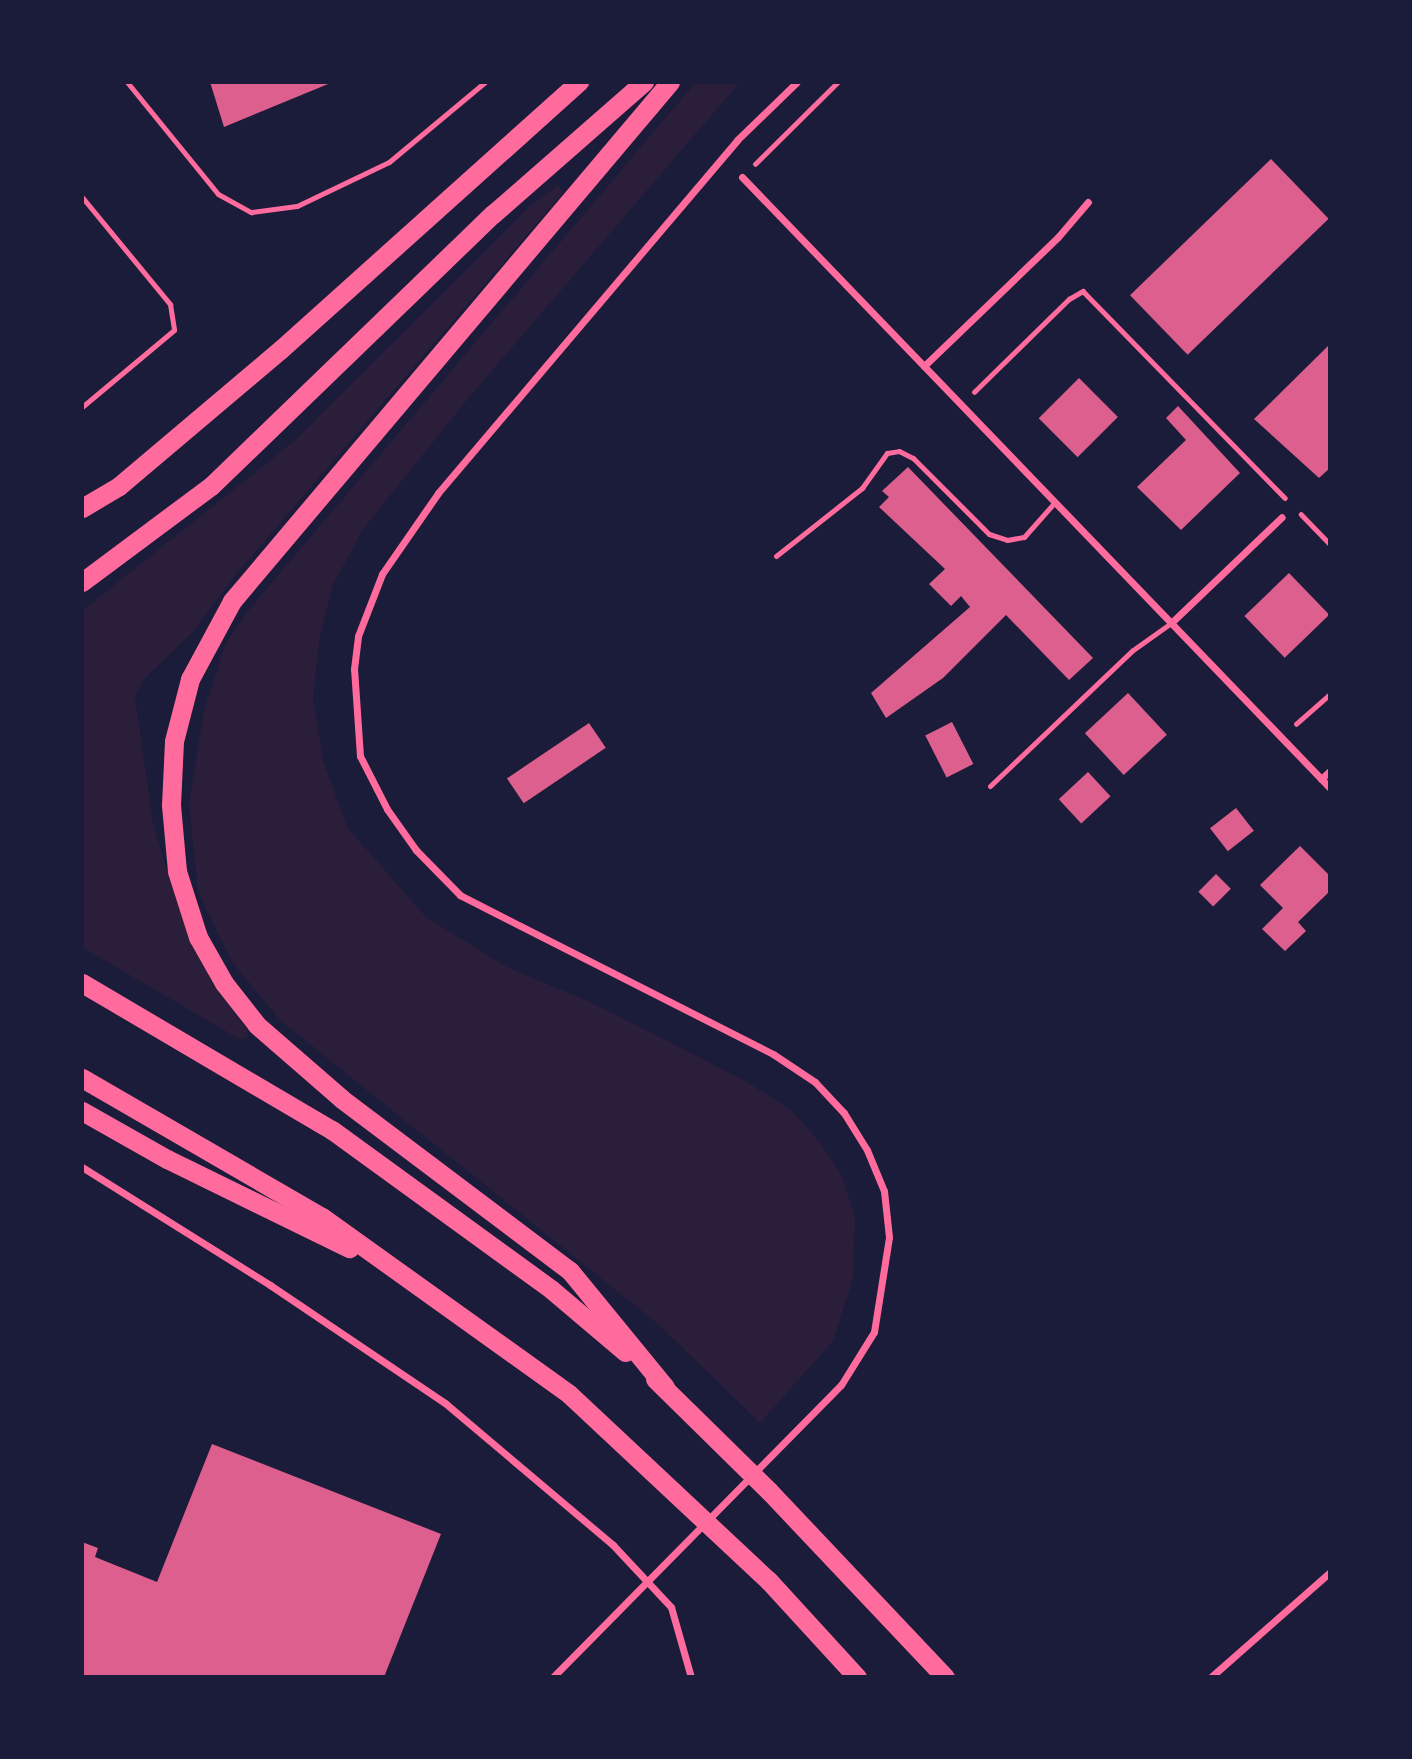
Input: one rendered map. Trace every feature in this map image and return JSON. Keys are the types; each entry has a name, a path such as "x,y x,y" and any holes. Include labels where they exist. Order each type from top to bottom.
{"highway":[{"path":"82,508 119,486 280,350 579,82"},
{"path":"83,581 211,486 493,214 644,82"},
{"path":"664,1387 570,1271 342,1099 257,1025 223,983 198,937 177,871 171,805 174,741 190,679 232,601 670,82"},
{"path":"82,984 332,1130 552,1290 664,1387 945,1677"},
{"path":"82,1078 322,1217 569,1394 657,1472 768,1580 857,1677"},
{"path":"82,1111 167,1159 412,1279"}],"street":[{"path":"553,1677 841,1385 874,1332 889,1237 884,1191 867,1150 844,1113 815,1082 773,1054 460,895 416,850 387,809 360,756 355,716 358,636 382,574 438,493 722,157 797,82"},
{"path":"742,177 1330,788"},
{"path":"924,366 1058,237 1088,202"},
{"path":"1171,623 1282,517"},
{"path":"1321,779 1330,771"},
{"path":"82,1167 270,1285 455,1412 613,1545 671,1607 691,1677"},
{"path":"1211,1677 1330,1572"}],"lane":[{"path":"127,82 218,194 251,212 297,206 389,162 485,82"},
{"path":"82,197 170,304 174,330 82,407"},
{"path":"776,556 862,488 887,453 899,451 913,458 989,534 1007,540 1024,537 1055,502"},
{"path":"990,786 1133,650 1171,623"}],"path":[{"path":"742,177 838,82"},
{"path":"962,405 1069,299 1083,291 1288,501"},
{"path":"1298,511 1329,541"},
{"path":"1281,738 1330,694"}],"shaded area":[{"path":"696,82 740,82 466,401 363,529 333,585 320,636 313,699 323,760 347,827 426,917 507,967 592,1003 744,1080 791,1110 820,1142 843,1178 855,1218 853,1279 833,1341 760,1423 658,1324 281,1021 232,962 198,892 189,804 204,711 225,645 247,612"},
{"path":"558,185 563,193 233,578 192,633 144,679 135,697 153,823 164,862 212,984 247,1029 248,1037 241,1040 82,947 82,611 293,442 530,206"}],"building":[{"path":"210,82 333,82 224,127"},
{"path":"1271,159 1329,219 1188,355 1130,295"},
{"path":"1330,344 1330,468 1319,478 1254,419"},
{"path":"1079,378 1118,417 1078,457 1039,418"},
{"path":"1178,406 1240,473 1181,530 1137,487 1186,440 1166,418"},
{"path":"908,467 1093,658 1069,680 1006,615 943,678 886,718 871,693 970,607 961,596 951,606 929,584 945,569 879,507 889,497 882,491"},
{"path":"1289,573 1329,615 1285,658 1244,616"},
{"path":"1128,693 1167,735 1124,775 1085,733"},
{"path":"952,722 973,764 947,777 925,736"},
{"path":"589,723 606,748 524,803 507,778"},
{"path":"1088,772 1111,796 1081,823 1059,799"},
{"path":"1236,808 1254,831 1228,851 1210,828"},
{"path":"1300,846 1330,876 1330,891 1298,922 1306,931 1285,951 1262,929 1283,908 1260,885"},
{"path":"1216,874 1231,889 1213,907 1198,892"},
{"path":"212,1444 441,1534 384,1677 82,1677 82,1542 98,1548 95,1557 157,1582"}]}
